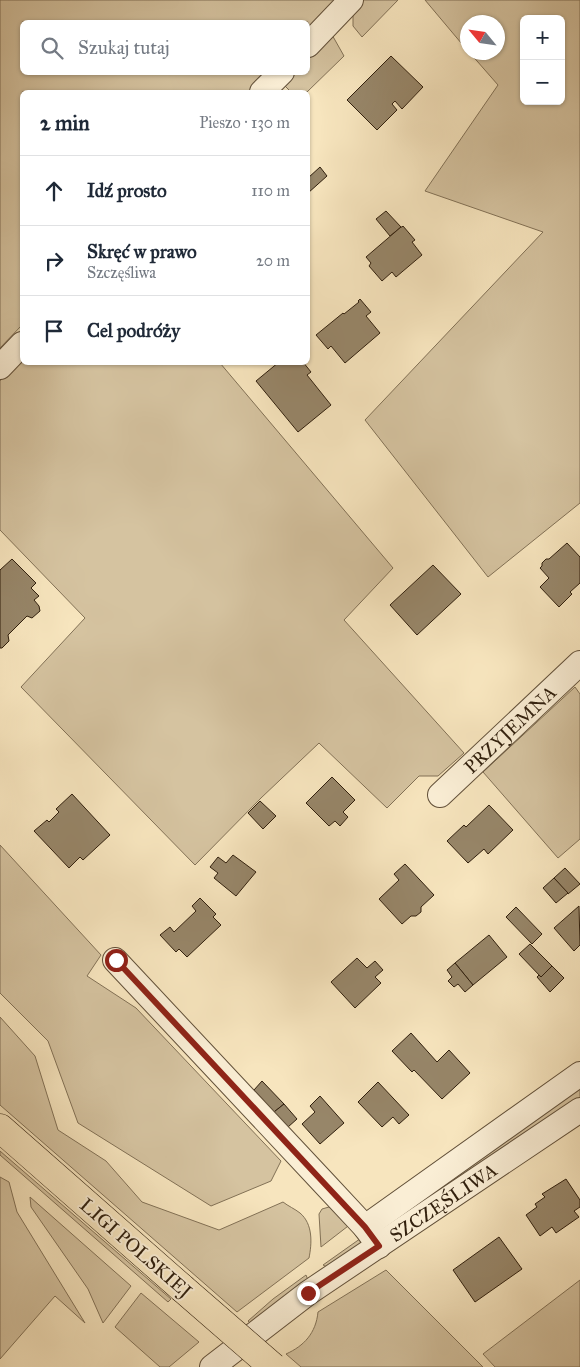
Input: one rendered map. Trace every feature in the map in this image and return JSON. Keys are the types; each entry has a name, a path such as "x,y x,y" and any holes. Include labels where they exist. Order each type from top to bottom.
{"main road":[{"name":"LIGI POLSKIEJ","path":"0,1128 273,1367"}],"street":[{"path":"310,43 351,0"},
{"path":"264,90 279,75"},
{"path":"0,367 20,346"},
{"name":"PRZYJEMNA","path":"440,795 580,663"},
{"path":"116,960 372,1237 580,1074"},
{"name":"SZCZĘŚLIWA","path":"212,1367 308,1293 372,1237 580,1110"}],"shaded area":[{"path":"0,0 344,0 310,35 310,20 20,20 20,75 271,75 255,90 20,90 20,327 0,348"},
{"path":"359,0 398,0 362,37 353,26 353,11"},
{"path":"425,0 580,0 580,503 488,577 365,420 543,232 425,191 498,85 476,60 505,60 505,15 460,15 460,42"},
{"path":"331,33 344,56 309,90 289,90 284,85 287,75 310,75 310,50"},
{"path":"20,360 20,365 222,365 393,568 344,620 464,753 438,776 419,776 387,808 319,743 195,865 21,687 85,618 0,530 0,381"},
{"path":"575,687 580,694 580,839 558,858 483,772"},
{"path":"0,845 101,955 87,976 136,1008 281,1161 271,1181 211,1206 78,1123 48,1041 0,993"},
{"path":"0,1017 35,1056 58,1130 106,1161 142,1202 219,1230 283,1202 300,1213 307,1223 311,1240 309,1258 237,1312 0,1105"},
{"path":"580,1084 580,1099 391,1227 386,1221"},
{"path":"0,1151 171,1299 168,1302 0,1155"},
{"path":"0,1177 9,1182 17,1212 85,1323 55,1296 0,1359"},
{"path":"30,1197 131,1286 103,1323 88,1289 31,1207"},
{"path":"329,1207 343,1212 352,1223 321,1247 319,1214 322,1209"},
{"path":"364,1236 363,1243 327,1267 323,1265"},
{"path":"386,1270 483,1367 301,1367 286,1354 304,1343 308,1338 315,1326 318,1312"},
{"path":"306,1275 310,1285 252,1325 248,1321 273,1299"},
{"path":"580,1280 580,1367 495,1367 483,1354"},
{"path":"141,1293 199,1342 169,1367 160,1367 115,1327"}],"building":[{"path":"391,56 423,87 402,109 395,101 392,104 397,110 377,130 347,100"},
{"path":"320,167 327,176 310,191 310,176"},
{"path":"386,211 401,227 390,236 376,219"},
{"path":"403,226 415,240 412,242 422,255 396,277 392,272 382,281 369,266 371,263 366,257"},
{"path":"360,299 371,312 366,316 380,333 345,363 331,346 328,349 316,335 359,302"},
{"path":"275,365 305,365 311,372 307,375 331,405 298,432 256,381"},
{"path":"567,543 580,557 580,583 570,592 572,594 559,607 540,587 549,578 540,568 546,559 549,559"},
{"path":"12,559 36,583 31,588 39,596 34,600 39,606 40,611 32,618 27,616 8,635 9,641 0,648 0,570"},
{"path":"433,565 461,594 417,635 390,605"},
{"path":"332,777 355,800 343,812 348,817 340,826 335,821 329,826 306,803"},
{"path":"72,794 110,835 83,860 80,857 69,868 34,831 47,820 49,822 59,812 56,809"},
{"path":"260,801 276,816 263,829 248,813"},
{"path":"489,805 513,830 488,854 484,849 468,863 447,841 464,825 466,827"},
{"path":"233,855 256,872 236,896 214,878 218,873 210,867 218,857 226,863"},
{"path":"405,864 434,895 421,907 421,912 416,916 411,916 402,924 379,899 399,880 394,874"},
{"path":"565,868 580,884 568,894 554,878"},
{"path":"554,878 568,893 556,903 543,888"},
{"path":"200,898 216,914 213,917 221,925 187,957 179,949 176,952 160,935 170,927 174,932 196,911 192,906"},
{"path":"579,906 580,945 574,951 554,928"},
{"path":"516,907 542,934 532,944 506,917"},
{"path":"489,935 507,957 473,985 455,963"},
{"path":"530,944 552,966 541,977 519,954"},
{"path":"357,958 367,968 375,961 383,970 375,977 381,983 355,1008 331,982"},
{"path":"455,963 473,985 465,992 458,984 454,987 448,981 452,977 447,970"},
{"path":"552,966 564,978 550,992 537,977 539,975 541,977"},
{"path":"411,1033 437,1062 449,1050 470,1073 442,1099 414,1070 412,1072 392,1051"},
{"path":"262,1081 284,1104 274,1112 254,1090"},
{"path":"378,1082 409,1115 399,1124 393,1117 382,1127 358,1102"},
{"path":"320,1096 344,1123 320,1144 302,1124 315,1112 310,1106"},
{"path":"284,1104 297,1119 288,1127 274,1112"},
{"path":"566,1179 580,1200 580,1207 574,1211 579,1217 556,1233 552,1227 540,1236 526,1215 537,1207 535,1204 545,1197 542,1194"},
{"path":"499,1237 522,1269 475,1302 453,1270"}],"route":[{"path":"116,960 365,1227 379,1246 308,1293"}]}
